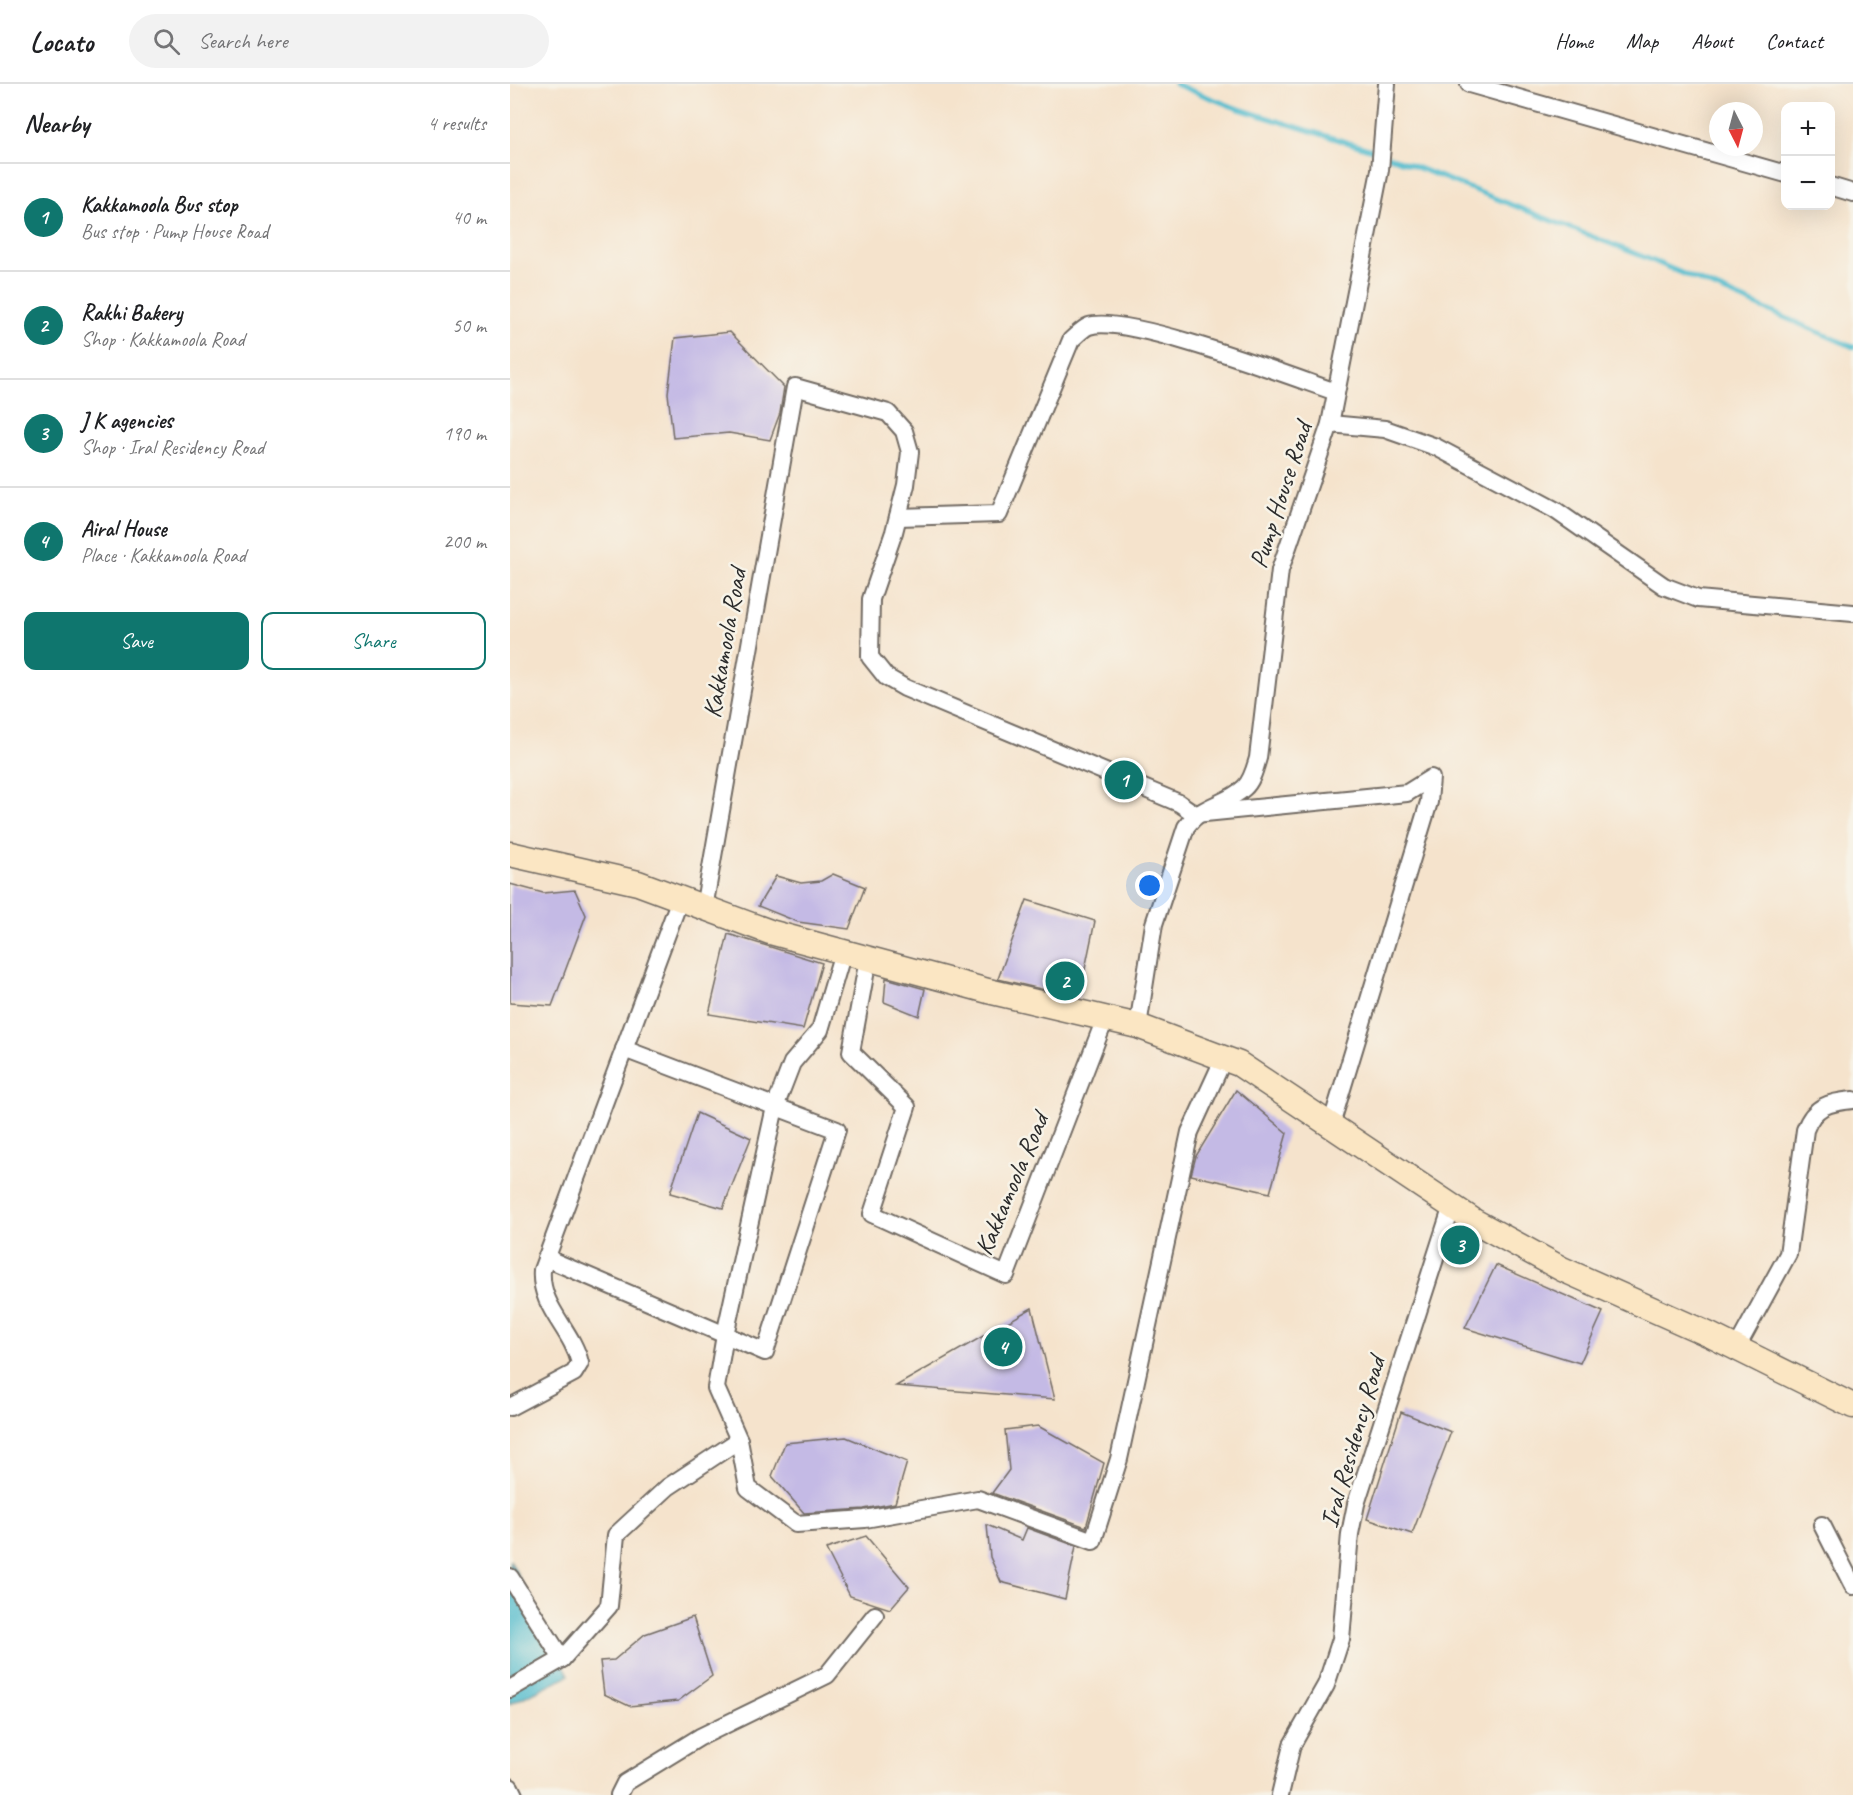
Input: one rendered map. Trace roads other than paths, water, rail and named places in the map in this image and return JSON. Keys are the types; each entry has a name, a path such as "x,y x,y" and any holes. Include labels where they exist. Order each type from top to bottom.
{"main road":[{"path":"510,854 638,884 770,932 868,959 1138,1026 1239,1064 1452,1206 1562,1269 1736,1348 1853,1406"}],"street":[{"name":"Pump House Road","path":"1195,814 1244,789 1252,776 1258,758 1280,570 1330,424 1380,170 1387,84"},
{"path":"1469,84 1781,173"},
{"path":"1835,188 1853,193"},
{"path":"1331,1125 1429,802 1431,778 1407,793 1195,814 1179,803 905,688 886,677 870,657 871,599 898,518 999,514 1071,340 1089,326 1112,326 1168,336 1336,392"},
{"name":"Kakkamoola Road","path":"704,908 795,387 888,413 904,431 910,452 898,518"},
{"path":"1330,424 1385,429 1436,447 1555,510 1664,586 1698,599 1853,614"},
{"path":"1138,1026 1154,924 1186,827 1195,814"},
{"path":"510,1407 574,1373 580,1363 576,1349 549,1306 541,1285 546,1258 680,899"},
{"path":"843,952 820,1030 792,1063 774,1107 725,1335 716,1388 739,1440 748,1488 796,1524 865,1519 978,1499 1093,1541 1119,1459 1190,1132 1224,1058"},
{"name":"Kakkamoola Road","path":"868,959 851,1052 907,1107 872,1214 1006,1275 1105,1019"},
{"path":"546,1258 765,1352 837,1130 624,1049"},
{"path":"1736,1348 1788,1254 1805,1130 1810,1118 1821,1106 1853,1100"},
{"name":"Iral Residency Road","path":"1280,1795 1292,1745 1326,1685 1341,1639 1350,1534 1356,1504 1452,1206"},
{"path":"510,1689 562,1659 609,1606 616,1535 668,1486 739,1440"},
{"path":"1822,1525 1853,1586"},
{"path":"510,1577 562,1659"},
{"path":"619,1795 625,1783 700,1737 827,1675 875,1615"},
{"path":"510,1787 514,1795"}],"water":[{"path":"510,1560 569,1675 510,1704"}],"waterway":[{"path":"1175,84 1236,108 1372,150"},
{"path":"1388,156 1649,259 1853,347"}],"place":[{"name":"Kakkamoola Bus stop","path":"1124,780"},
{"name":"Rakhi Bakery","path":"1065,981"},
{"name":"J K agencies","path":"1460,1245"},
{"name":"Airal House","path":"1003,1347"}]}
